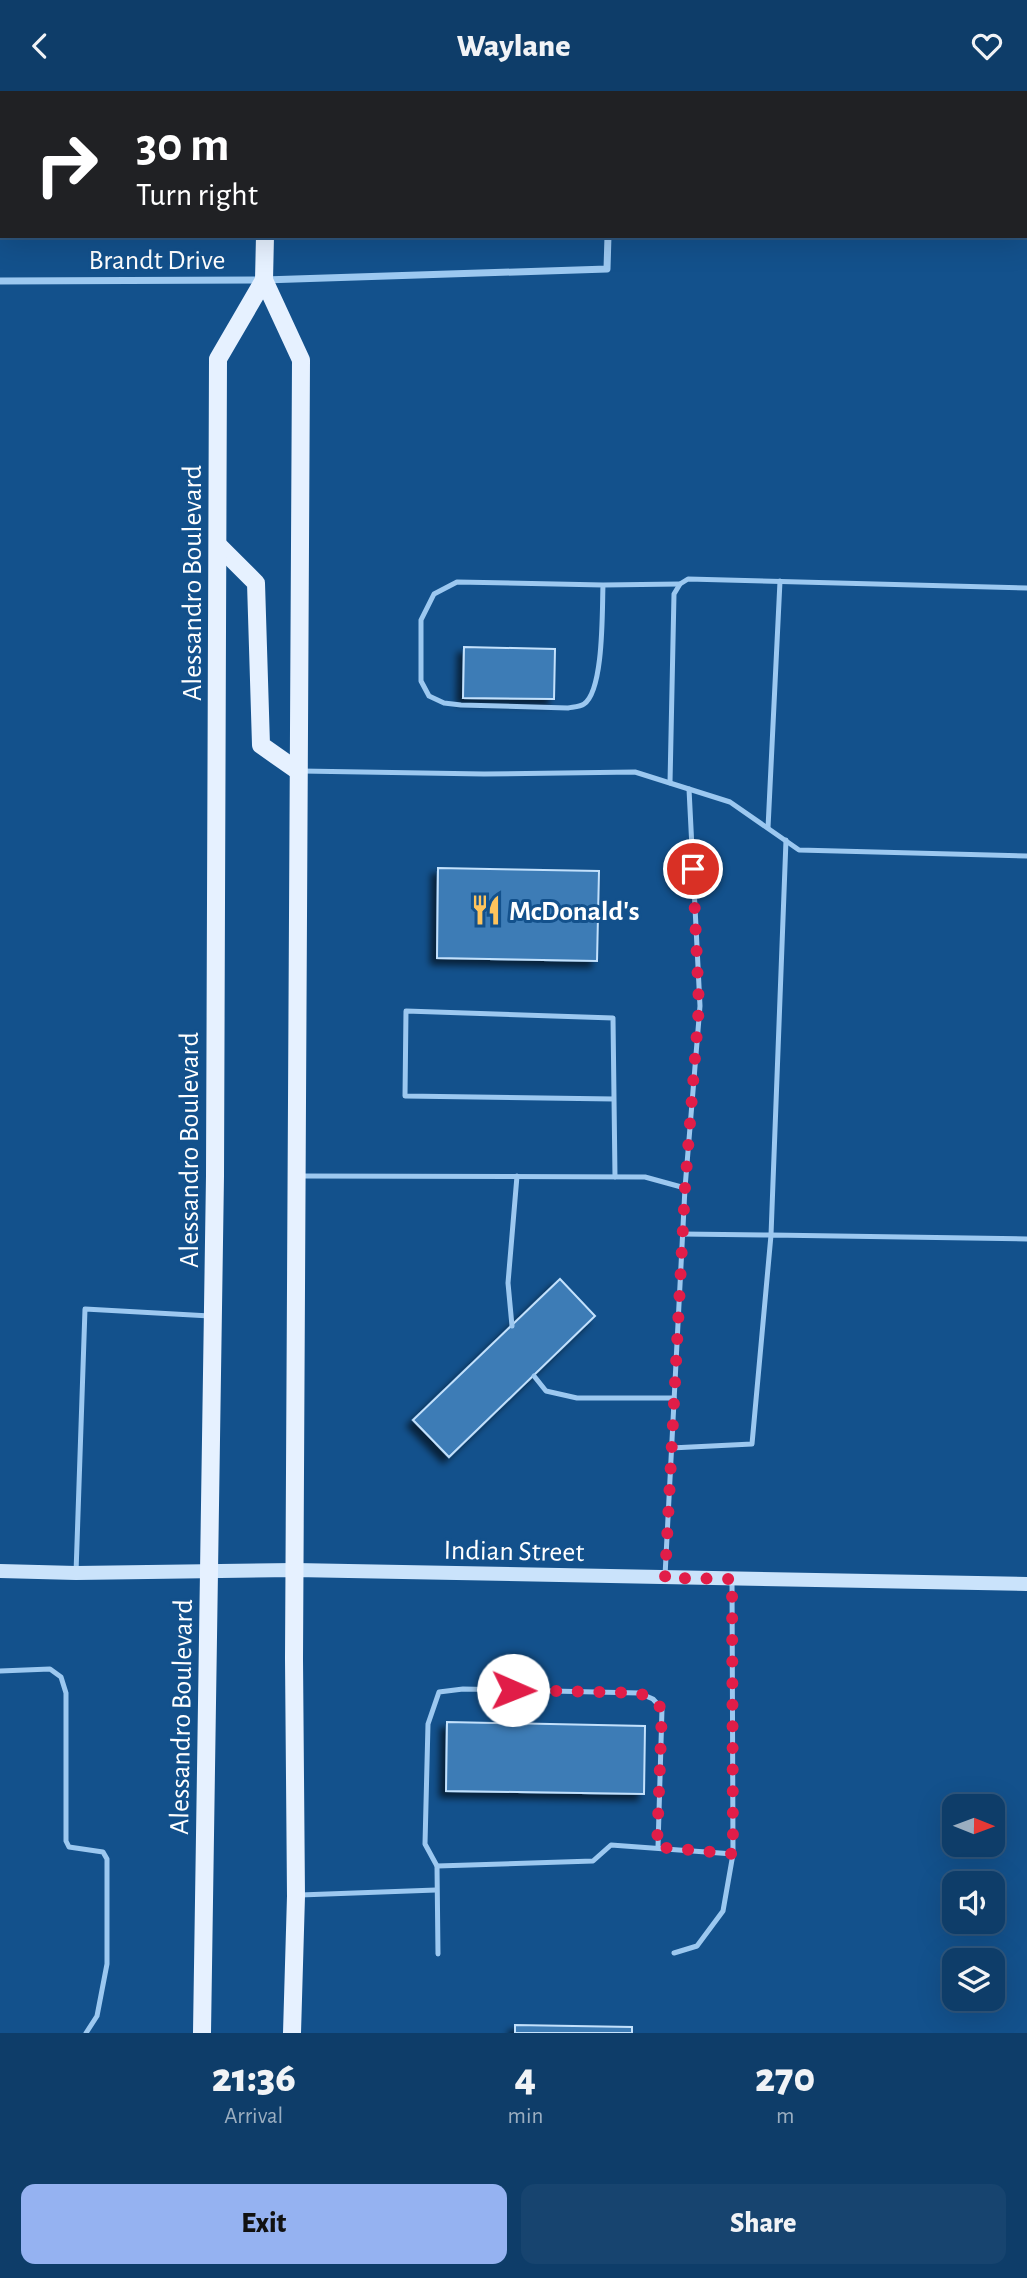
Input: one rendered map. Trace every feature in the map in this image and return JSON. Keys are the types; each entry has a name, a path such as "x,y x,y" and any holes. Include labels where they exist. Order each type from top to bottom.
{"main road":[{"name":"Alessandro Boulevard","path":"265,238 264,280 301,361 296,1896 292,2033"},
{"name":"Alessandro Boulevard","path":"202,2033 213,1316 218,359 264,280"},
{"path":"218,545 256,583 261,745 298,771"},
{"name":"Indian Street","path":"0,1571 76,1573 295,1570 1027,1584"}],"street":[{"name":"Brandt Drive","path":"0,281 264,280 607,269 608,238"}],"lane":[{"path":"670,783 674,594 680,584 688,579 1027,588"},
{"path":"768,828 780,581"},
{"path":"603,585 598,675 590,697 583,705 568,708 501,707 444,703 429,696 421,681 421,621 434,594 457,582 680,584"},
{"path":"298,771 484,774 635,772 730,802 799,850 1027,856"},
{"path":"665,1578 682,1234 699,1006 689,789"},
{"path":"671,1448 752,1444 771,1235 786,840"},
{"path":"614,1099 405,1096 406,1011 613,1018 615,1177"},
{"path":"298,1175 645,1177 685,1188"},
{"path":"512,1326 508,1283 517,1176"},
{"path":"682,1234 1027,1238"},
{"path":"76,1573 85,1309 213,1316"},
{"path":"534,1375 546,1391 577,1398 674,1398"},
{"path":"674,1953 696,1946 723,1911 733,1854 732,1579"},
{"path":"0,1671 51,1669 61,1677 66,1693 65,1841 69,1847 103,1852 107,1859 107,1963 97,2016 86,2033"},
{"path":"438,1954 437,1866 425,1843 428,1724 439,1692 463,1689 639,1693 653,1699 662,1709 657,1847"},
{"path":"437,1866 593,1861 611,1845 733,1854"},
{"path":"296,1896 436,1890"}],"building":[{"path":"464,647 555,649 554,699 463,698"},
{"path":"438,868 599,871 597,961 437,958"},
{"path":"560,1279 595,1316 449,1457 413,1420"},
{"path":"447,1722 645,1726 644,1794 446,1791"},
{"path":"515,2025 632,2027 632,2033 515,2033"}],"place":[{"name":"McDonald's","path":"486,910"}],"route":[{"path":"513,1690 639,1693 653,1699 662,1709 657,1847 733,1854 732,1579 665,1578 685,1188 699,1006 693,869"}]}
